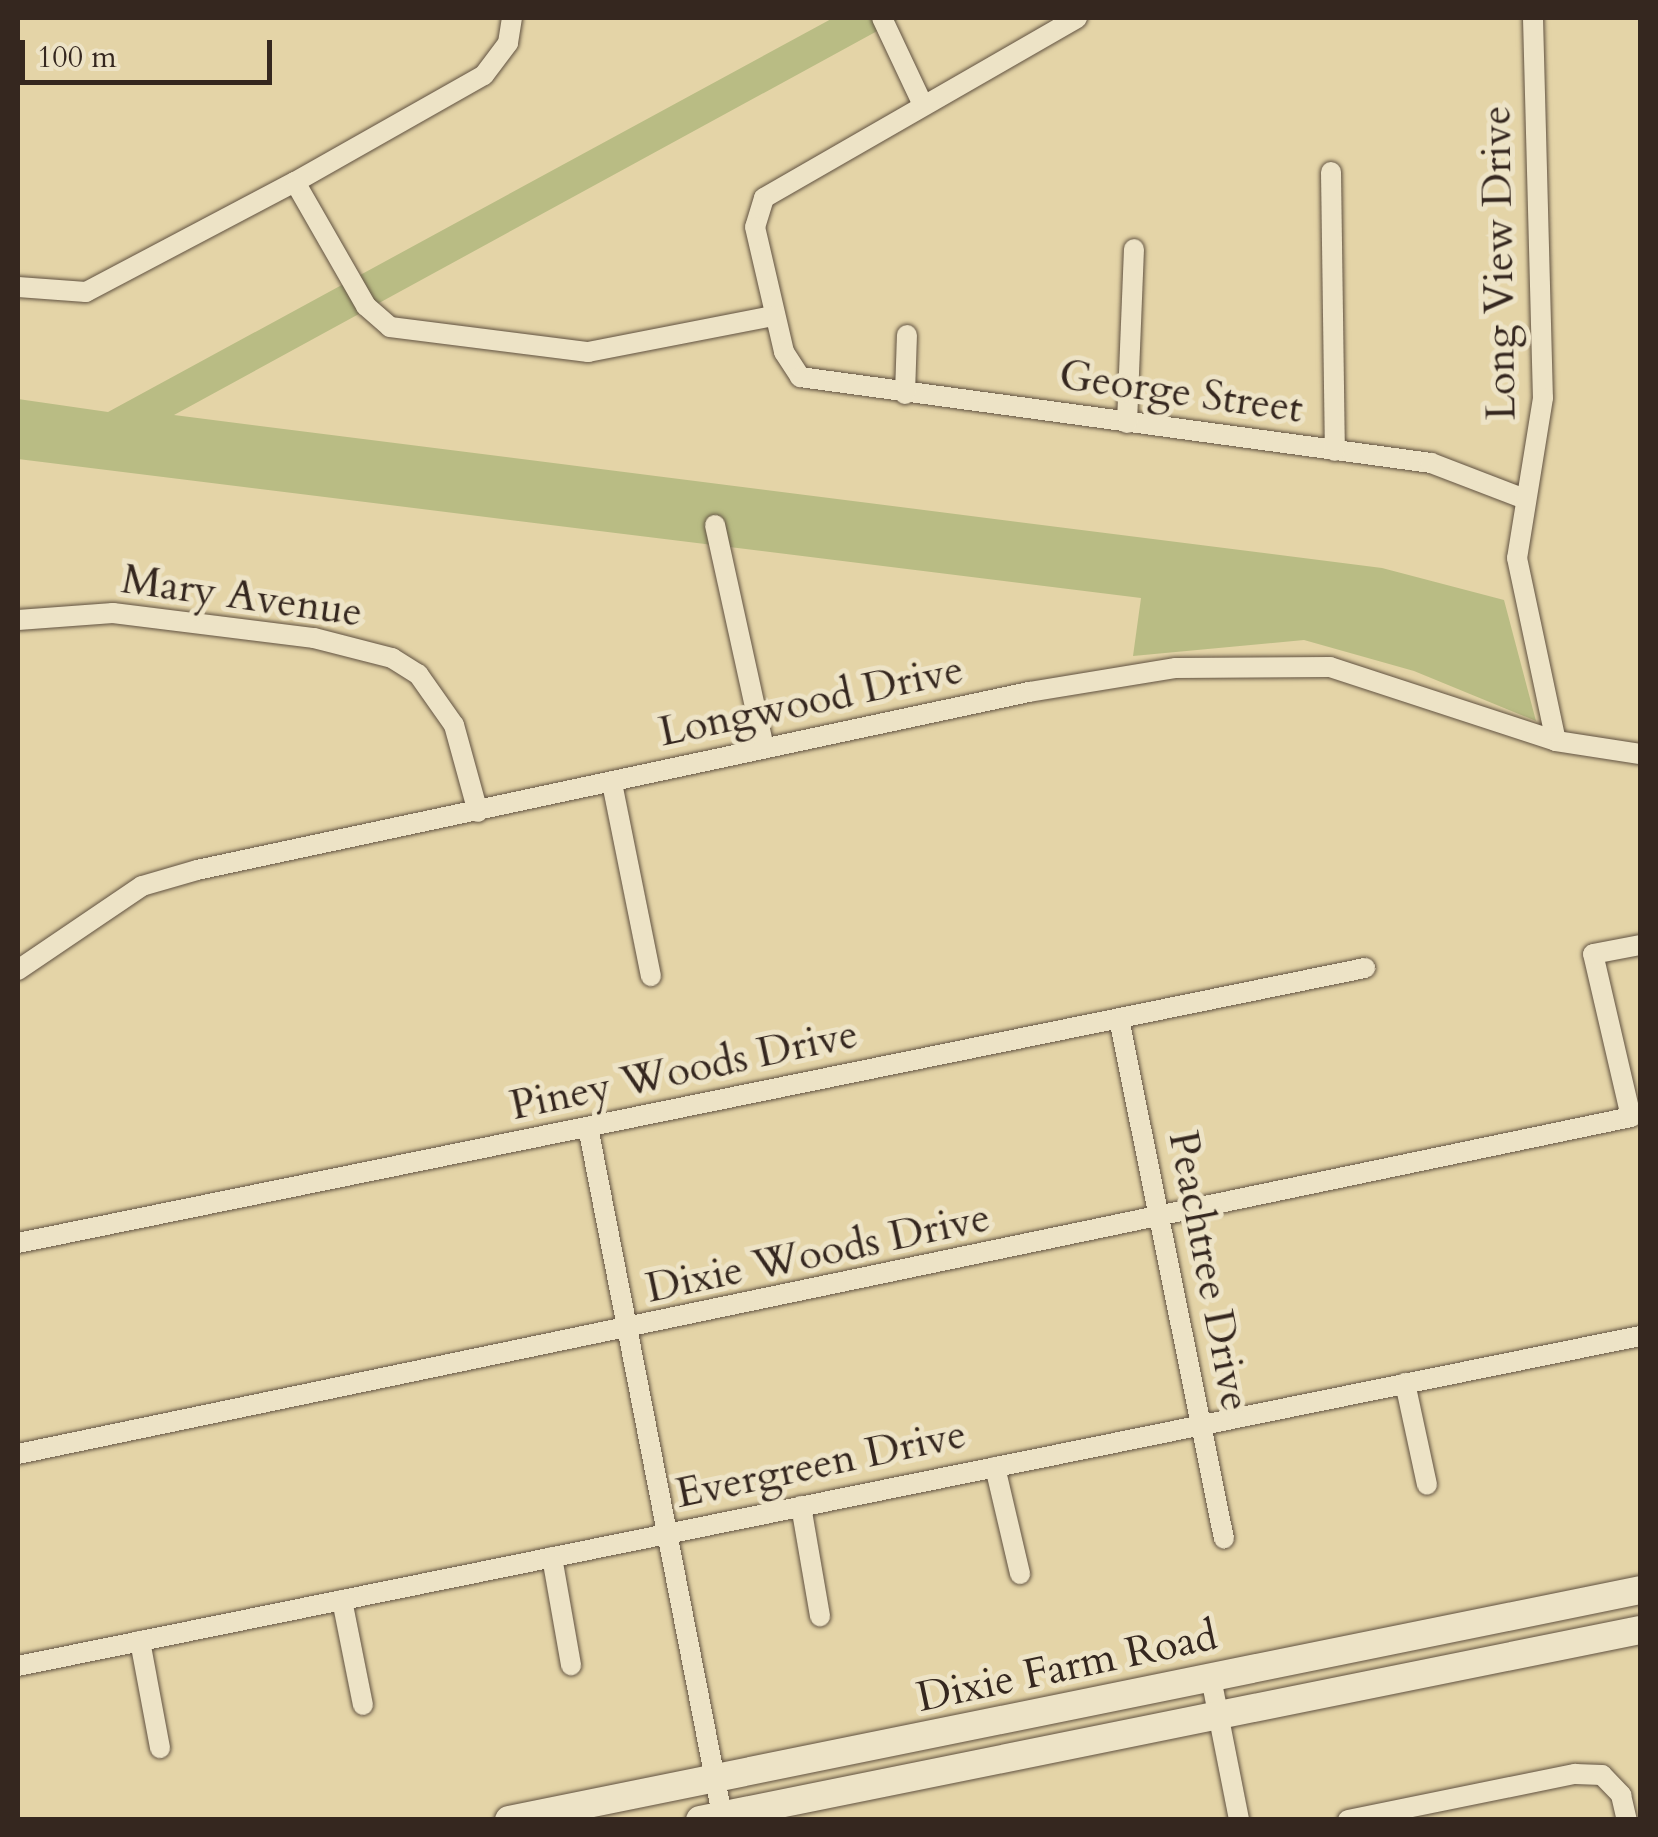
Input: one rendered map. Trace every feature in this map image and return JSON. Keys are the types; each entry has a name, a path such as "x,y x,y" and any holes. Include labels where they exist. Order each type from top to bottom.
{"main road":[{"name":"Dixie Farm Road","path":"509,1820 1640,1590"},
{"name":"Dixie Farm Road","path":"715,1818 1219,1720 1640,1630"}],"street":[{"path":"18,287 86,292 295,182 484,76 508,43 512,18"},
{"path":"882,18 923,104"},
{"path":"295,182 366,306 390,327 588,352 774,316 756,227 764,198 1078,18"},
{"name":"Long View Drive","path":"1533,18 1543,398 1525,499 1519,588 1556,741"},
{"path":"1331,172 1335,451"},
{"path":"1126,422 1134,249"},
{"name":"George Street","path":"774,316 800,377 1431,463 1525,499"},
{"path":"905,394 907,335"},
{"path":"714,525 764,748"},
{"name":"Mary Avenue","path":"18,620 113,612 314,638 392,658 418,674 454,725 478,812"},
{"name":"Longwood Drive","path":"18,970 142,886 764,748 1119,676 1289,661 1385,680 1556,741 1640,754"},
{"path":"612,783 650,976"},
{"name":"Dixie Woods Drive","path":"18,1454 1162,1220 1631,1117 1593,954 1640,945"},
{"name":"Piney Woods Drive","path":"18,1244 1365,968"},
{"name":"Peachtree Drive","path":"1119,1018 1224,1538"},
{"path":"588,1128 716,1780 715,1818"},
{"name":"Evergreen Drive","path":"18,1666 1640,1336"},
{"path":"1405,1384 1427,1485"},
{"path":"995,1467 1020,1574"},
{"path":"801,1506 820,1616"},
{"path":"552,1557 571,1665"},
{"path":"342,1600 363,1705"},
{"path":"140,1641 160,1748"},
{"path":"1211,1678 1238,1820"},
{"path":"1348,1820 1429,1811 1574,1774 1602,1775 1621,1795 1628,1820"}],"green space":[{"path":"833,18 901,18 174,415 1382,568 1504,600 1536,721 1414,671 1304,640 1133,656 1141,598 18,459 18,399 108,412"}]}
